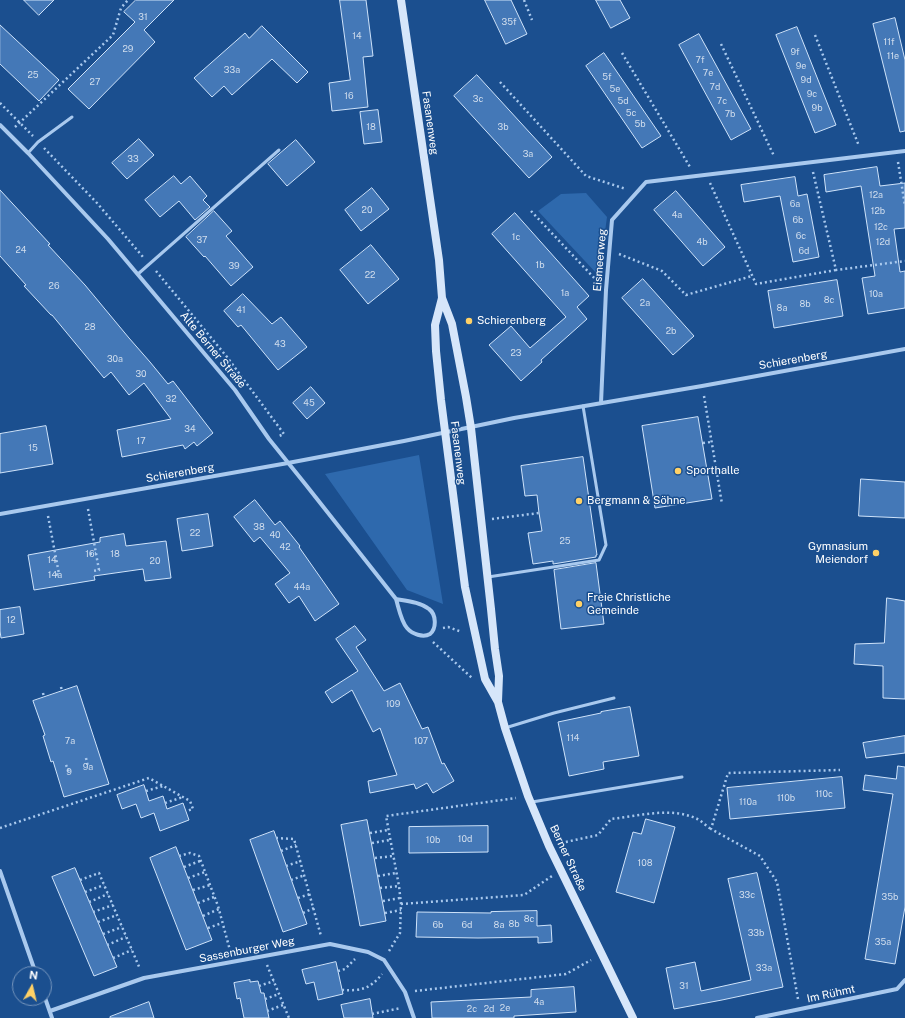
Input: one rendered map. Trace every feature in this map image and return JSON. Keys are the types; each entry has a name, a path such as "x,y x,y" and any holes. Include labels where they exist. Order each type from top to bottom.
{"main road":[{"name":"Fasanenweg","path":"401,0 438,260 442,298 452,324 471,428 491,609"},
{"name":"Fasanenweg","path":"442,298 435,324 436,351 464,579 470,611"},
{"name":"Berner Straße","path":"491,609 499,676 498,702"},
{"name":"Berner Straße","path":"470,611 485,679 498,702 505,728 529,799 560,870 633,1018"}],"street":[{"name":"Alte Berner Straße","path":"0,125 108,239 235,390 269,439 396,599 400,613 408,629 415,634 422,636 426,635"},
{"name":"Eismeerweg","path":"602,403 606,290 612,220 646,182 905,151"},
{"name":"Schierenberg","path":"0,514 288,463 471,428 514,418 905,349"},
{"path":"396,599 408,601 429,609 433,614 435,621 433,629 426,635"},
{"path":"0,871 33,966"},
{"name":"Sassenburger Weg","path":"50,1011 144,978 330,944 368,952 384,960"},
{"path":"384,960 405,992 414,1018"},
{"name":"Im Rühmt","path":"757,1018 897,989 905,980"},
{"path":"48,1006 52,1018"}],"lane":[{"path":"28,153 38,142 72,117"},
{"path":"138,274 278,150"},
{"path":"488,577 599,560 606,545 583,406"},
{"path":"505,728 554,713 614,698"},
{"path":"529,799 682,777"}],"path":[{"path":"8,133 113,35 120,8 128,0"},
{"path":"524,0 532,20"},
{"path":"815,34 862,156"},
{"path":"720,44 779,166"},
{"path":"622,53 696,176"},
{"path":"500,82 586,176 636,192"},
{"path":"896,152 905,206"},
{"path":"810,162 836,270"},
{"path":"706,175 756,284 836,270 905,261"},
{"path":"530,211 606,290"},
{"path":"609,250 662,271 686,295 752,276"},
{"path":"702,386 722,504"},
{"path":"703,443 711,442"},
{"path":"87,498 99,570 93,571"},
{"path":"46,506 59,574 55,575"},
{"path":"482,520 539,513"},
{"path":"90,554 96,553"},
{"path":"52,560 56,559"},
{"path":"433,629 448,627 463,632 467,635"},
{"path":"426,635 476,681"},
{"path":"43,693 44,697"},
{"path":"86,758 88,767"},
{"path":"66,765 69,772"},
{"path":"711,829 728,773 840,770"},
{"path":"0,828 149,778 190,801 194,809 186,811"},
{"path":"146,791 163,786"},
{"path":"165,803 183,797"},
{"path":"384,960 400,933 401,910 399,886 386,816 529,799"},
{"path":"549,846 598,835 611,819 662,813 677,813 697,818 711,829 760,856 777,882 799,1010"},
{"path":"370,833 388,830"},
{"path":"276,838 294,839 324,945"},
{"path":"372,843 390,840"},
{"path":"281,851 296,846"},
{"path":"180,856 190,853 199,856 219,909 233,962"},
{"path":"375,858 393,856"},
{"path":"184,867 201,861"},
{"path":"286,866 300,861"},
{"path":"401,904 524,895 560,870"},
{"path":"188,878 205,872"},
{"path":"80,880 99,873 144,978"},
{"path":"378,876 396,873"},
{"path":"291,880 305,875"},
{"path":"85,892 104,885"},
{"path":"193,890 210,885"},
{"path":"380,888 399,886"},
{"path":"89,902 108,894"},
{"path":"298,898 310,894"},
{"path":"198,903 214,897"},
{"path":"383,901 400,898"},
{"path":"94,912 112,905"},
{"path":"303,913 314,908"},
{"path":"203,916 219,909"},
{"path":"385,913 401,910"},
{"path":"98,922 117,915"},
{"path":"208,928 222,922"},
{"path":"103,934 122,927"},
{"path":"107,945 126,937"},
{"path":"112,958 132,950"},
{"path":"338,971 345,969 353,962 356,959 359,950"},
{"path":"405,992 566,974 602,954"},
{"path":"263,956 289,1017 285,1018"},
{"path":"342,990 362,989 370,986 388,967"},
{"path":"259,986 274,981"},
{"path":"265,999 279,994"},
{"path":"267,1011 283,1005"},
{"path":"372,1014 410,1006"}],"shaded area":[{"path":"586,193 607,217 599,276 538,211 561,194"},
{"path":"419,455 443,604 407,590 325,474"}],"building":[{"path":"24,0 54,0 39,15"},
{"path":"136,0 174,0 144,30 155,42 89,109 68,89 135,22 124,12"},
{"path":"340,0 366,0 373,56 363,57 368,107 332,111 329,83 350,80"},
{"path":"485,0 511,0 527,34 506,44"},
{"path":"596,0 620,0 630,18 611,28"},
{"path":"895,18 905,60 905,131 900,132 873,24"},
{"path":"0,25 59,80 39,101 0,64"},
{"path":"262,26 308,72 297,83 272,59 232,95 224,86 212,97 194,78 245,33 249,38"},
{"path":"797,27 836,125 815,133 776,35"},
{"path":"699,34 751,129 731,140 679,45"},
{"path":"604,53 661,136 642,148 586,66"},
{"path":"477,75 552,157 529,178 454,96"},
{"path":"378,110 382,142 364,144 360,112"},
{"path":"139,139 154,155 127,179 112,163"},
{"path":"296,140 315,162 287,186 268,164"},
{"path":"877,167 880,186 905,183 905,228 894,229 900,272 905,271 905,308 868,314 862,278 875,276 861,186 826,192 824,175"},
{"path":"174,176 181,184 190,176 207,196 203,200 210,207 195,220 179,201 160,217 145,200"},
{"path":"795,177 798,196 807,194 819,257 793,262 780,196 744,202 741,185"},
{"path":"372,188 389,209 361,231 345,210"},
{"path":"0,190 50,244 48,245 85,285 168,384 173,381 213,433 197,446 194,442 185,449 183,445 122,457 117,430 171,419 144,383 129,395 111,372 104,378 52,315 24,286 26,285 0,256"},
{"path":"676,191 725,247 703,266 654,210"},
{"path":"214,211 232,231 226,236 253,267 231,286 186,237"},
{"path":"515,213 589,296 577,307 587,319 541,360 542,362 521,381 489,345 511,326 530,348 566,317 492,234"},
{"path":"371,245 399,279 368,304 340,270"},
{"path":"643,279 694,336 673,355 622,298"},
{"path":"837,280 843,316 774,328 768,291"},
{"path":"243,294 272,324 281,317 307,347 278,370 241,325 238,327 224,311"},
{"path":"311,387 325,403 307,419 293,403"},
{"name":"Sporthalle","path":"698,417 712,499 655,508 642,426"},
{"path":"46,426 53,464 0,473 0,434"},
{"path":"583,457 597,555 596,557 553,564 553,561 533,564 528,533 542,531 537,495 525,496 521,466"},
{"path":"861,479 905,482 905,518 859,516"},
{"path":"255,500 275,525 280,521 300,546 299,547 339,604 315,621 299,596 289,603 275,584 290,573 260,537 254,542 234,517"},
{"path":"208,514 213,546 182,551 177,519"},
{"path":"124,534 126,546 166,541 171,578 145,581 143,569 94,576 95,580 34,590 28,555 100,542 100,538"},
{"name":"Freie Christliche Gemeinde","path":"596,563 604,624 561,629 554,570"},
{"path":"887,598 905,601 905,699 883,698 883,666 854,664 855,644 884,643"},
{"path":"20,607 24,634 1,638 0,610"},
{"path":"355,626 366,640 356,647 384,691 400,683 422,729 428,727 442,764 444,763 454,781 433,793 427,783 416,789 414,784 370,793 368,781 397,775 380,728 373,732 352,690 332,703 325,692 358,671 336,639"},
{"path":"77,686 109,784 64,797 53,761 51,762 43,736 45,735 33,701"},
{"path":"630,707 639,756 603,762 604,769 569,776 558,722"},
{"path":"905,736 905,753 866,758 863,743"},
{"path":"898,766 905,767 905,907 895,964 865,959 893,794 863,790 865,775 896,779"},
{"path":"842,777 845,808 730,819 727,788"},
{"path":"144,785 149,801 163,796 167,809 183,803 189,820 160,831 154,813 141,818 136,804 122,809 117,795"},
{"path":"646,819 675,827 654,903 616,892 633,832 641,834"},
{"path":"367,820 386,921 360,926 341,825"},
{"path":"488,826 488,852 409,853 409,827"},
{"path":"274,831 307,924 283,932 250,840"},
{"path":"176,847 212,940 186,950 150,858"},
{"path":"75,868 117,967 94,976 52,877"},
{"path":"757,873 783,987 674,1009 666,968 695,962 701,991 751,980 728,879"},
{"path":"537,911 537,926 551,925 552,942 538,943 538,937 416,937 417,912 491,913"},
{"path":"336,962 343,994 318,1000 314,982 306,984 302,970"},
{"path":"250,980 250,982 258,981 261,993 264,993 269,1018 244,1018 240,998 237,999 234,983"},
{"path":"574,987 576,1012 514,1016 514,1018 432,1018 431,1002 531,997 531,990"},
{"path":"370,999 373,1018 344,1018 341,1005"},
{"path":"149,1002 154,1018 110,1018 110,1017"}],"place":[{"name":"Schierenberg","path":"469,321"},
{"name":"Sporthalle","path":"678,471"},
{"name":"Bergmann & Söhne","path":"579,501"},
{"name":"Gymnasium Meiendorf","path":"876,553"},
{"name":"Freie Christliche Gemeinde","path":"579,604"}]}
